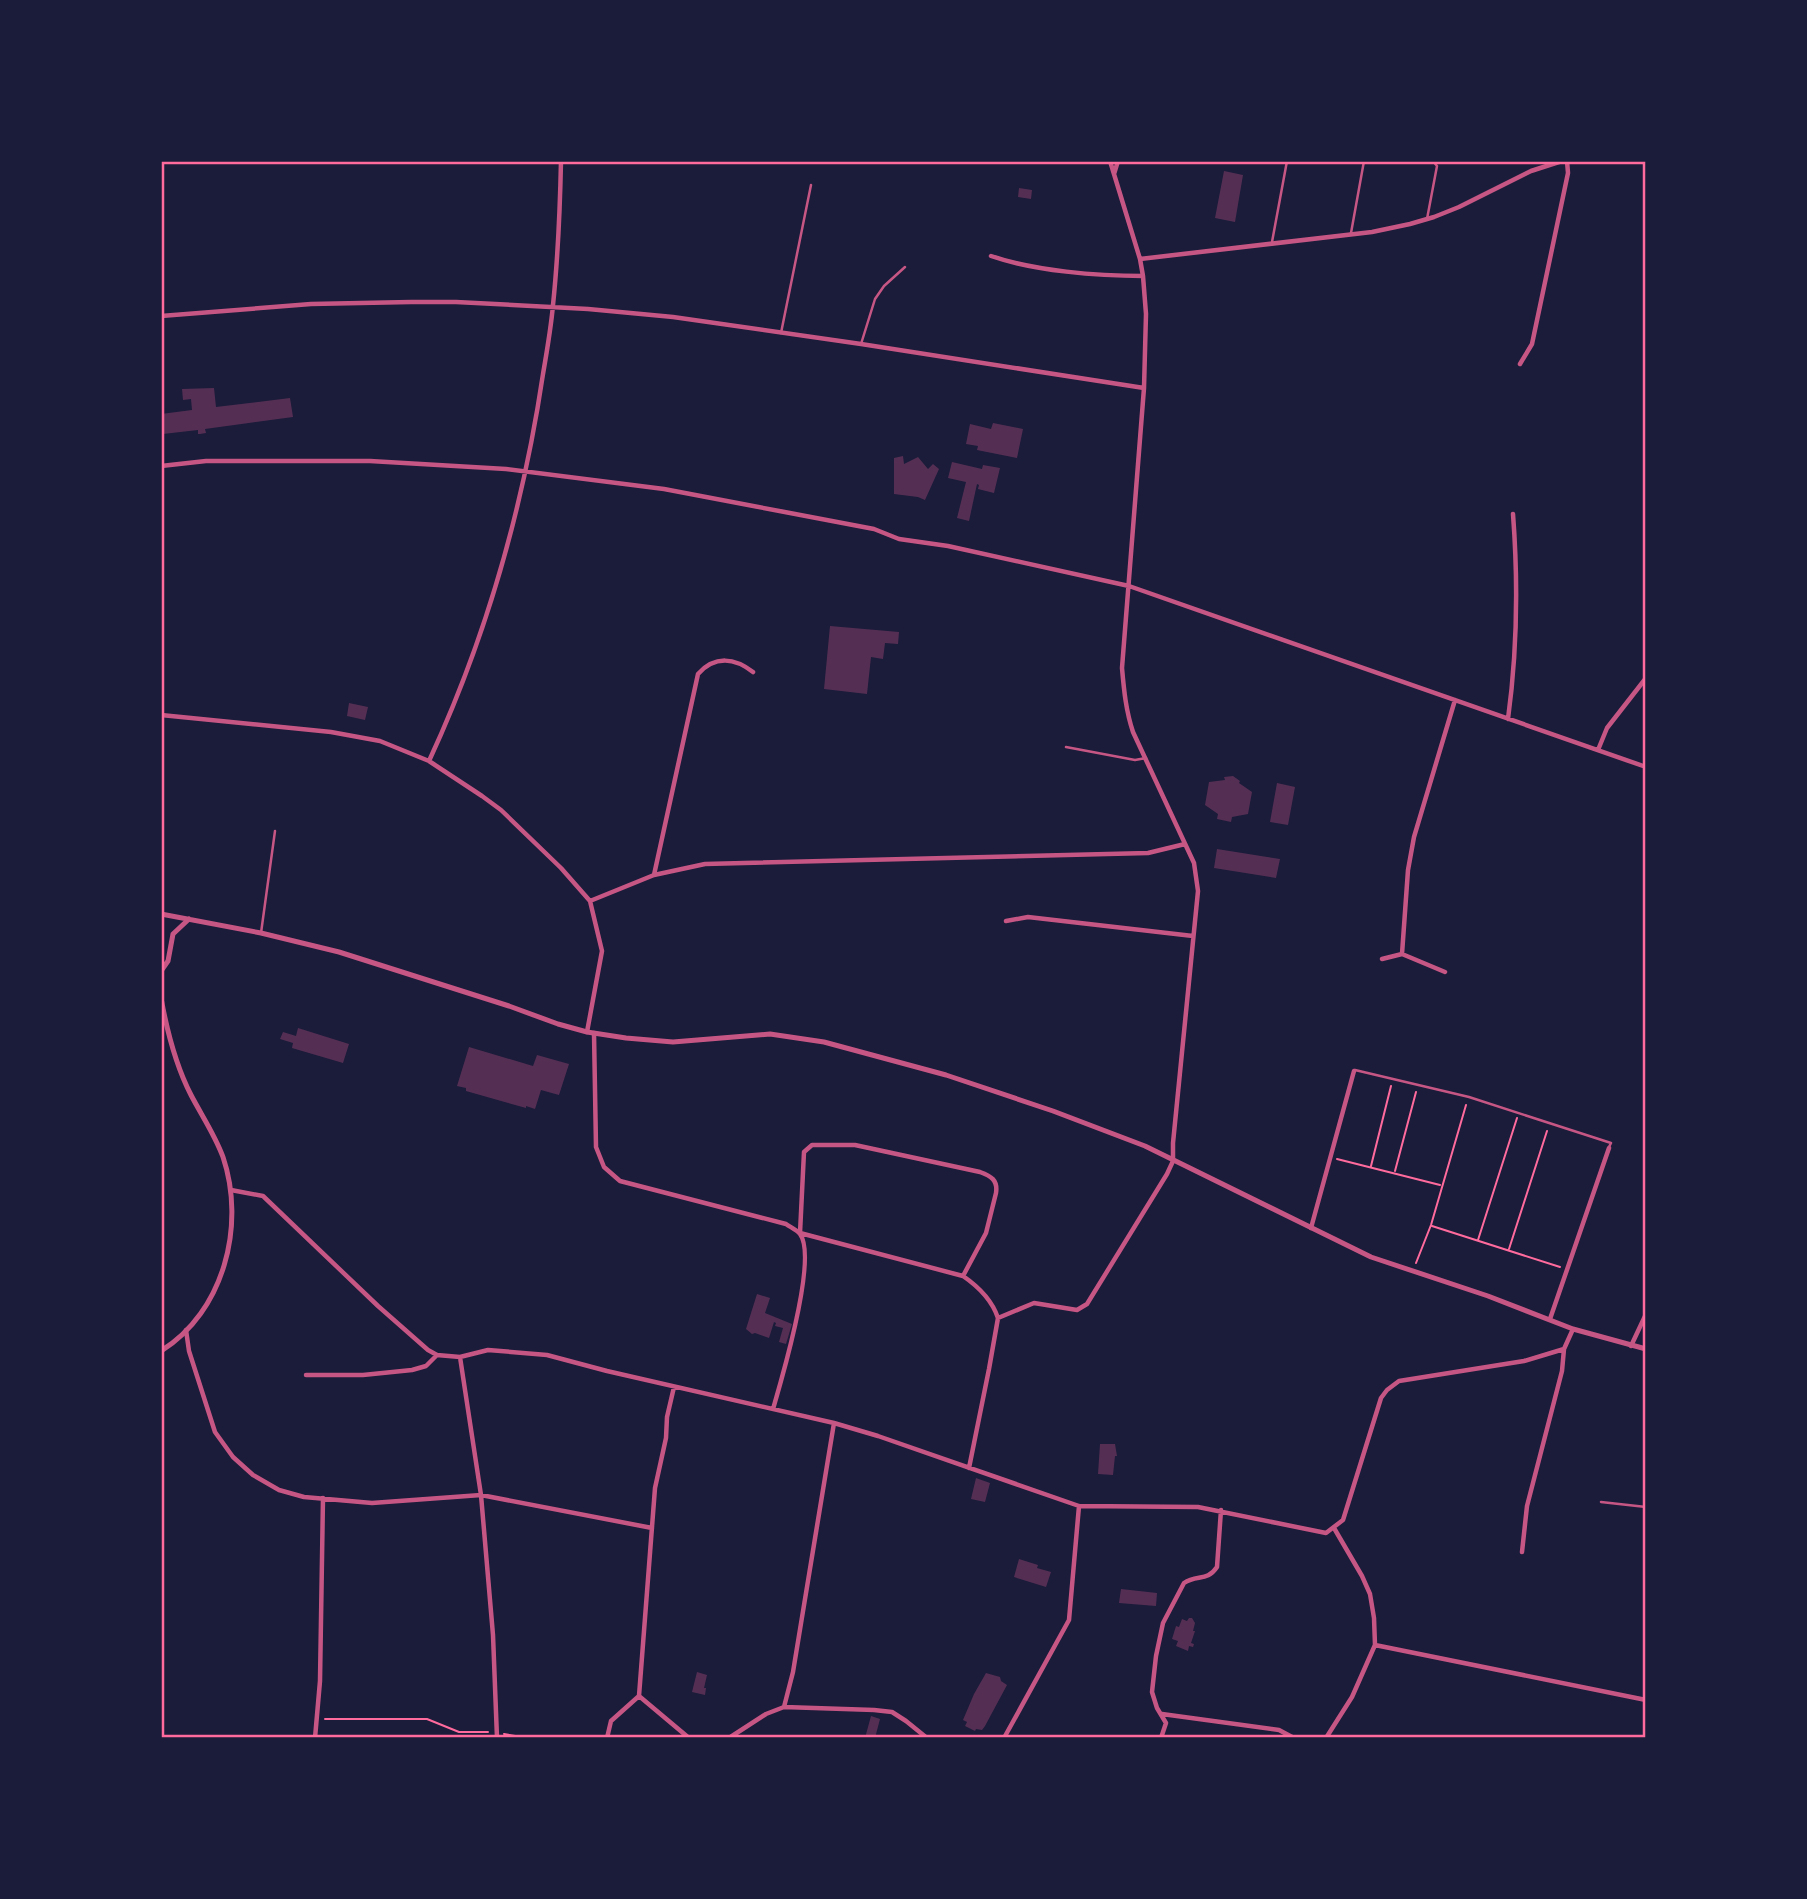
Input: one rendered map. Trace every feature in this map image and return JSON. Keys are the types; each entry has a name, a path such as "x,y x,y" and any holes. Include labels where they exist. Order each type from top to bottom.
{"street":[{"path":"429,761 458,696 493,597 527,471 553,307 561,161"},
{"path":"998,1318 1034,1303 1077,1310 1087,1304 1173,1161 1198,877 1130,723 1124,695 1122,668 1146,314 1140,259 1110,161"},
{"path":"1114,175 1118,161"},
{"path":"1140,259 1372,232 1427,219 1459,207 1531,171 1564,161 1568,173 1532,345 1520,364"},
{"path":"991,256 1064,271 1143,276"},
{"path":"161,316 287,306 411,302 553,307 673,317 1143,388"},
{"path":"161,466 206,461 379,461 527,471 720,498 874,529 899,538 948,546 1129,586 1646,767"},
{"path":"1508,719 1514,682 1516,552 1513,513"},
{"path":"654,875 698,674 708,664 718,661 740,664 753,672"},
{"path":"1598,750 1607,728 1646,678"},
{"path":"1402,954 1408,870 1414,837 1455,700"},
{"path":"161,715 348,734 380,741 429,761 501,810 561,868 590,901 602,951 587,1032"},
{"path":"590,901 654,875 705,864 1148,853 1185,844"},
{"path":"161,914 261,933 339,952 587,1032 673,1042 769,1034 824,1042 946,1075 1145,1146 1371,1258 1488,1296 1573,1329 1646,1349"},
{"path":"1006,921 1028,917 1193,936"},
{"path":"161,971 168,961 173,934 189,919"},
{"path":"1382,959 1402,954 1445,972"},
{"path":"161,998 174,1049 190,1093 215,1139 223,1160 231,1190 232,1215 229,1245 220,1280 207,1306 186,1330 161,1351"},
{"path":"594,1033 596,1147 604,1167 620,1181 786,1224 800,1233 963,1276 976,1285 994,1306 998,1318 969,1468"},
{"path":"1311,1229 1354,1071"},
{"path":"773,1409 801,1300 805,1248 800,1233 804,1152 811,1145 855,1145 980,1172 995,1180 996,1193 986,1233 963,1276"},
{"path":"1550,1320 1609,1148"},
{"path":"231,1190 263,1196 378,1306 437,1355 460,1357 488,1350 547,1355 834,1423 1079,1506 1198,1507 1326,1533 1343,1520 1381,1398 1393,1384 1524,1361 1564,1349"},
{"path":"1631,1346 1646,1314"},
{"path":"1522,1552 1527,1506 1562,1371 1564,1349 1573,1329"},
{"path":"186,1330 189,1351 215,1432 233,1457 253,1475 279,1490 304,1497 372,1503 481,1495 652,1528"},
{"path":"306,1375 363,1375 412,1370 426,1366 437,1355"},
{"path":"460,1357 481,1495 493,1635 497,1735"},
{"path":"607,1738 611,1721 639,1696 655,1488 674,1386"},
{"path":"784,1707 793,1672 834,1423"},
{"path":"315,1738 320,1681 323,1498"},
{"path":"1004,1738 1069,1620 1079,1506"},
{"path":"1161,1738 1166,1723 1152,1692 1163,1623 1184,1583 1190,1579 1207,1577 1217,1567 1221,1510"},
{"path":"1326,1738 1352,1697 1375,1645 1370,1594 1334,1528"},
{"path":"1375,1645 1646,1700"},
{"path":"639,1696 689,1738"},
{"path":"729,1738 766,1714 784,1707 892,1712 927,1738"},
{"path":"1162,1714 1279,1730 1294,1738"}],"lane":[{"path":"1272,242 1287,161"},
{"path":"1350,234 1364,161"},
{"path":"1427,219 1437,166 1433,161"},
{"path":"781,333 811,185"},
{"path":"861,344 876,299 884,285 905,267"},
{"path":"1066,747 1135,760 1146,758"},
{"path":"261,933 275,831"},
{"path":"1354,1071 1469,1097 1611,1143 1609,1148"},
{"path":"1601,1502 1646,1507"}],"path":[{"path":"1371,1167 1393,1078"},
{"path":"1394,1173 1418,1084"},
{"path":"1413,1272 1431,1226 1469,1097"},
{"path":"1478,1241 1518,1113"},
{"path":"1508,1251 1550,1124"},
{"path":"1329,1157 1443,1185"},
{"path":"1431,1226 1567,1269"},
{"path":"317,1719 427,1719 459,1732 527,1738"}],"building":[{"path":"1224,171 1243,175 1235,222 1215,218"},
{"path":"1019,188 1032,190 1031,199 1018,197"},
{"path":"214,388 216,407 290,398 293,417 205,429 206,433 200,434 198,430 163,434 161,414 192,410 191,399 183,400 182,389"},
{"path":"993,423 1023,429 1017,458 977,450 978,446 966,444 970,424 991,429"},
{"path":"903,456 904,464 918,457 928,469 933,464 939,469 925,500 894,494 894,458"},
{"path":"952,462 982,469 983,465 1000,468 994,493 978,489 977,484 969,521 957,518 966,482 948,478"},
{"path":"830,626 899,632 898,644 885,643 883,659 871,657 867,694 824,689"},
{"path":"349,703 368,707 365,720 347,716"},
{"path":"1233,776 1252,792 1248,814 1232,817 1231,822 1217,819 1218,814 1205,805 1209,782"},
{"path":"1277,783 1295,787 1288,825 1270,822"},
{"path":"1217,849 1280,859 1276,878 1214,868"},
{"path":"298,1028 349,1044 343,1063 292,1048 293,1043 280,1039 283,1032 296,1036"},
{"path":"469,1047 533,1066 537,1055 569,1064 559,1095 541,1090 535,1109 466,1091 466,1088 457,1086"},
{"path":"757,1294 770,1298 765,1313 792,1324 786,1344 779,1342 783,1328 775,1326 774,1322 769,1338 752,1334 746,1329"},
{"path":"1100,1444 1115,1444 1117,1456 1113,1475 1098,1474"},
{"path":"976,1478 990,1483 985,1502 971,1499"},
{"path":"1019,1559 1051,1572 1046,1587 1014,1577"},
{"path":"1121,1589 1157,1593 1156,1606 1119,1603"},
{"path":"1189,1618 1195,1623 1195,1631 1191,1643 1194,1644 1193,1647 1189,1646 1188,1651 1176,1646 1178,1641 1172,1639 1176,1626 1179,1627 1182,1619 1187,1621"},
{"path":"697,1672 707,1675 705,1695 692,1692"},
{"path":"986,1673 1000,1677 1007,1685 985,1726 982,1730 975,1731 965,1726 967,1722 963,1720"},
{"path":"871,1716 880,1719 875,1738 865,1738"}]}
